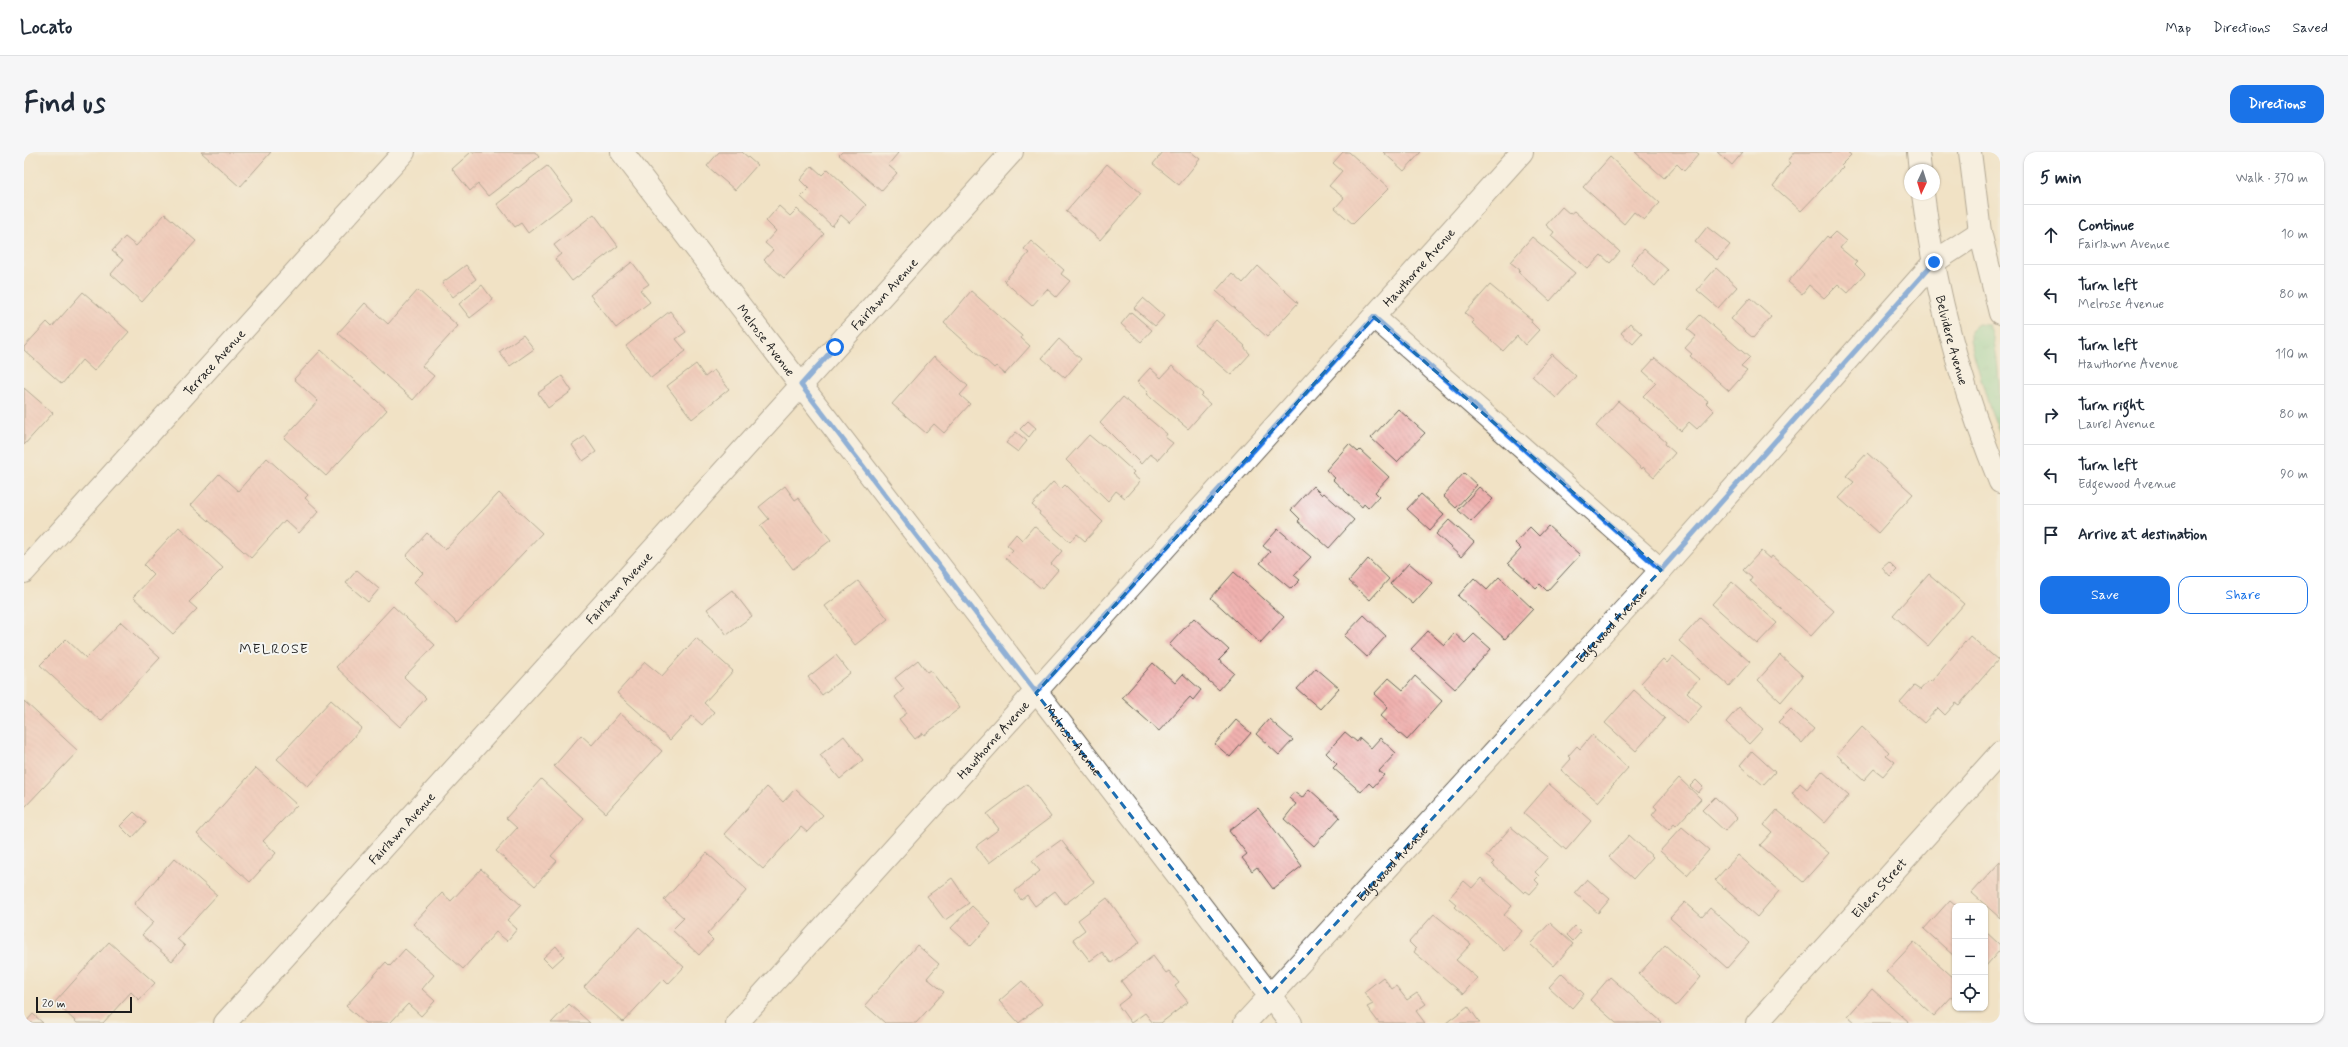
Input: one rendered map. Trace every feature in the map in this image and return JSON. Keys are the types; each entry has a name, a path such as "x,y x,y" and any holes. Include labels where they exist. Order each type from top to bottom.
{"street":[{"name":"Terrace Avenue","path":"24,572 404,152"},
{"name":"Melrose Avenue","path":"622,152 1291,1023"},
{"name":"Fairlawn Avenue","path":"225,1023 1012,152"},
{"name":"Hawthorne Avenue","path":"737,1023 1522,152"},
{"path":"1918,152 1919,164"},
{"path":"1970,152 1980,232 2000,313"},
{"name":"Belvidere Avenue","path":"1924,200 1934,262 1963,380 2000,482"},
{"name":"Edgewood Avenue","path":"1245,1023 1661,570 1934,262 1980,232"},
{"path":"1374,317 1661,570"},
{"name":"Eileen Street","path":"1757,1023 2000,753"}],"highlighted area":[{"path":"1374,317 1661,570 1270,995 1036,693"}],"green space":[{"path":"1977,324 1989,325 1993,336 1999,378 2000,434 1989,406 1970,341 1970,330"}],"building":[{"path":"201,152 271,152 240,187"},
{"path":"471,152 535,152 539,157 488,196 478,184 470,191 452,169"},
{"path":"719,152 742,152 757,165 735,190 707,166"},
{"path":"842,152 897,152 898,153 888,165 897,173 881,191 839,155"},
{"path":"1163,152 1191,152 1200,159 1179,185 1153,164"},
{"path":"1343,152 1349,152 1389,188 1353,224 1335,208 1344,198 1329,186 1342,171 1333,163"},
{"path":"1383,152 1421,152 1404,171"},
{"path":"1635,152 1696,152 1699,154 1684,171 1677,164 1664,178"},
{"path":"1717,152 1743,152 1732,165"},
{"path":"1795,152 1847,152 1851,155 1841,165 1843,167 1801,211 1773,186 1791,163 1788,161"},
{"path":"1610,157 1660,203 1644,220 1634,212 1624,224 1583,187"},
{"path":"1107,164 1141,193 1100,240 1066,211"},
{"path":"547,166 572,199 528,233 521,223 515,227 497,204"},
{"path":"812,166 822,175 828,169 866,205 850,223 841,215 832,226 801,197 809,189 800,180"},
{"path":"779,206 790,216 797,209 824,234 784,278 764,260 773,250 765,243 776,231 766,221"},
{"path":"1562,207 1570,214 1574,211 1620,252 1610,263 1601,255 1588,269 1551,236 1554,232 1546,225"},
{"path":"165,214 196,241 142,302 111,274 123,260 112,251 125,237 136,246"},
{"path":"594,214 618,246 572,281 555,259 561,254 554,245"},
{"path":"1707,227 1730,245 1717,260 1695,242"},
{"path":"1835,232 1846,241 1840,248 1857,262 1855,264 1865,274 1848,293 1838,284 1824,298 1809,285 1802,294 1788,282 1827,236 1829,238"},
{"path":"1532,237 1575,273 1550,301 1518,272 1520,270 1510,262"},
{"path":"1031,241 1064,270 1061,274 1070,281 1056,297 1047,289 1032,306 1004,281 1029,253 1024,249"},
{"path":"1644,249 1668,270 1655,286 1631,264"},
{"path":"632,262 649,284 640,290 650,302 616,328 590,295"},
{"path":"466,265 476,279 453,297 442,283"},
{"path":"1258,266 1298,303 1267,337 1216,291 1232,273 1243,283"},
{"path":"1716,268 1737,287 1718,308 1697,290"},
{"path":"482,285 493,300 470,318 459,304"},
{"path":"1490,285 1532,320 1531,322 1539,330 1525,345 1517,336 1503,351 1472,323 1474,321 1465,313"},
{"path":"418,290 458,326 422,366 434,376 413,400 338,333 365,303 388,324"},
{"path":"971,291 1022,336 1021,338 1030,346 1005,374 996,366 994,368 944,323"},
{"path":"83,292 129,332 94,371 82,360 62,384 24,350 24,347 47,322 52,327"},
{"path":"1143,298 1164,316 1155,326 1134,308"},
{"path":"1750,298 1771,317 1753,338 1731,319"},
{"path":"670,311 686,332 676,339 686,351 651,378 626,346"},
{"path":"1131,312 1152,330 1141,342 1121,324"},
{"path":"1700,315 1750,358 1741,367 1747,371 1729,391 1690,356 1692,354 1685,348 1696,336 1687,329"},
{"path":"1216,320 1245,346 1244,347 1250,354 1231,375 1195,344"},
{"path":"1630,323 1642,334 1633,344 1621,333"},
{"path":"523,335 534,349 510,366 499,352"},
{"path":"1059,339 1081,359 1065,378 1042,358"},
{"path":"321,350 387,410 326,476 284,438 318,401 294,379"},
{"path":"1552,354 1576,376 1556,398 1532,376"},
{"path":"934,356 968,386 960,395 970,404 944,433 934,424 926,433 892,404"},
{"path":"1655,358 1708,401 1706,403 1714,411 1697,429 1689,422 1681,431 1643,396 1656,383 1643,371"},
{"path":"696,364 705,377 714,370 729,389 692,419 667,386"},
{"path":"1172,366 1203,394 1201,396 1210,404 1188,429 1146,394 1148,392 1137,382 1150,368 1161,378"},
{"path":"562,376 572,391 548,408 538,393"},
{"path":"24,388 53,413 24,445"},
{"path":"1123,397 1167,434 1165,437 1173,443 1158,460 1150,454 1141,464 1100,423"},
{"path":"1618,401 1666,442 1665,444 1675,453 1654,477 1643,467 1642,469 1596,426"},
{"path":"1398,409 1425,433 1397,462 1371,438"},
{"path":"1028,421 1036,428 1029,437 1020,429"},
{"path":"1016,432 1027,441 1018,452 1006,443"},
{"path":"1089,435 1102,446 1103,444 1134,472 1132,474 1140,481 1125,498 1116,491 1108,501 1066,460"},
{"path":"585,436 596,452 583,461 572,445"},
{"path":"1349,444 1358,452 1360,450 1389,477 1375,492 1379,496 1368,508 1364,504 1362,507 1333,480 1335,478 1326,470"},
{"path":"1867,453 1913,494 1878,533 1839,498 1854,482 1846,476"},
{"path":"267,458 308,495 305,498 319,511 299,533 285,520 251,558 191,505 219,474 238,491"},
{"path":"1464,473 1477,485 1456,508 1443,496"},
{"path":"1053,482 1061,489 1065,485 1103,522 1085,541 1077,534 1070,542 1039,514 1040,512 1032,505"},
{"path":"785,486 795,500 798,498 831,540 793,569 760,526 769,519 759,507"},
{"path":"1313,486 1322,495 1324,493 1354,520 1329,548 1298,521 1300,519 1291,510"},
{"path":"1479,487 1493,499 1471,522 1458,510"},
{"path":"499,493 542,533 457,623 414,582 423,573 406,556 427,533 445,550"},
{"path":"1421,494 1444,515 1430,530 1407,509"},
{"path":"1449,520 1474,542 1461,557 1436,534"},
{"path":"1034,526 1062,551 1051,564 1058,570 1042,589 1005,558 1013,550 1007,545 1016,534 1022,540"},
{"path":"1548,526 1580,555 1547,591 1540,584 1536,588 1508,563 1521,549 1515,543 1530,527 1539,536"},
{"path":"179,527 223,568 189,602 197,609 173,634 133,597 154,575 144,565"},
{"path":"1278,529 1311,557 1294,575 1300,580 1291,589 1260,563 1270,552 1263,546"},
{"path":"1761,551 1770,559 1772,556 1834,611 1811,636 1750,581 1752,578 1743,570"},
{"path":"1368,559 1389,579 1370,600 1349,581"},
{"path":"1889,562 1897,570 1890,577 1882,568"},
{"path":"1409,563 1432,583 1413,604 1390,584"},
{"path":"357,570 379,589 368,602 346,583"},
{"path":"1234,572 1284,617 1260,643 1211,598"},
{"path":"1929,574 1964,604 1928,646 1893,615"},
{"path":"1499,577 1533,609 1505,639 1458,596 1474,578 1487,590"},
{"path":"858,581 888,619 855,645 825,606"},
{"path":"1732,582 1777,623 1757,644 1712,604"},
{"path":"732,590 752,616 727,635 707,609"},
{"path":"393,606 435,645 404,677 426,698 400,727 336,667"},
{"path":"1364,615 1386,636 1367,657 1344,636"},
{"path":"1194,618 1229,650 1219,660 1234,673 1219,690 1169,645"},
{"path":"1700,618 1750,662 1729,686 1679,641"},
{"path":"121,622 160,658 101,721 40,665 66,639 86,658"},
{"path":"1428,631 1444,645 1454,633 1465,643 1474,634 1491,649 1455,689 1411,649"},
{"path":"1970,636 1998,660 1959,705 1956,703 1945,715 1938,708 1924,723 1900,702 1914,686 1920,690 1929,680 1931,682"},
{"path":"696,638 733,671 704,703 714,712 702,725 692,716 670,740 617,693 645,662 662,676"},
{"path":"836,655 850,673 822,695 808,677"},
{"path":"1780,655 1803,676 1781,702 1758,680"},
{"path":"1673,656 1699,679 1687,692 1702,706 1687,724 1641,683 1663,659 1667,663"},
{"path":"918,660 927,672 930,670 960,708 924,735 923,733 915,739 899,719 907,713 895,697 904,689 895,678"},
{"path":"1153,663 1175,683 1183,674 1201,690 1193,700 1190,697 1159,731 1122,698"},
{"path":"1316,668 1339,688 1320,709 1297,689"},
{"path":"1415,676 1442,701 1407,740 1380,716 1388,707 1374,694 1389,678 1403,690"},
{"path":"1634,690 1665,718 1636,751 1605,723"},
{"path":"331,700 362,728 308,787 277,759"},
{"path":"24,701 78,751 24,808"},
{"path":"1739,707 1763,729 1749,744 1726,722"},
{"path":"1791,709 1814,729 1802,743 1778,722"},
{"path":"620,713 662,751 606,813 554,766 581,735 592,745"},
{"path":"1269,719 1293,740 1279,755 1256,734"},
{"path":"1236,720 1251,733 1230,757 1215,744"},
{"path":"1862,727 1889,752 1886,755 1895,762 1883,776 1874,769 1864,780 1837,755"},
{"path":"1345,732 1357,742 1360,738 1371,748 1380,738 1396,753 1379,771 1384,775 1373,787 1369,783 1361,792 1333,768 1337,764 1326,753"},
{"path":"1592,735 1628,768 1598,802 1561,770 1571,759 1568,756 1577,746 1580,749"},
{"path":"844,736 863,760 840,779 820,755"},
{"path":"1752,751 1775,772 1763,785 1740,765"},
{"path":"256,768 297,805 263,841 276,853 250,882 197,834"},
{"path":"1822,771 1849,795 1825,823 1792,793 1800,783 1807,789"},
{"path":"1679,778 1701,799 1676,826 1674,824 1669,830 1652,815 1657,809 1654,806"},
{"path":"541,779 584,819 551,856 557,861 535,886 496,851 517,828 506,818"},
{"path":"1696,780 1703,787 1698,793 1690,786"},
{"path":"1027,784 1051,817 989,863 976,846 999,829 987,814"},
{"path":"1549,784 1591,821 1566,850 1524,813"},
{"path":"767,787 783,802 795,789 823,815 807,832 801,827 763,869 724,834"},
{"path":"1309,789 1340,817 1314,846 1284,819 1296,804 1289,798 1294,792 1302,798"},
{"path":"1715,797 1737,818 1725,831 1702,810"},
{"path":"1258,808 1302,866 1273,889 1257,867 1252,871 1242,858 1247,854 1229,831"},
{"path":"1777,810 1829,853 1803,882 1760,845 1772,832 1764,825"},
{"path":"134,812 146,823 132,838 120,826"},
{"path":"1511,827 1548,857 1535,872 1539,876 1535,880 1539,884 1530,894 1526,891 1524,893 1492,864 1494,862 1486,856"},
{"path":"1682,827 1709,850 1687,875 1660,851"},
{"path":"1629,835 1653,857 1633,879 1609,857"},
{"path":"1061,840 1094,882 1065,904 1055,891 1035,906 1027,895 1021,900 1015,891 1040,871 1032,861"},
{"path":"707,853 747,890 707,934 713,940 699,955 672,930 684,918 664,900"},
{"path":"1738,855 1779,891 1757,917 1715,880"},
{"path":"175,858 217,895 177,939 185,946 172,961 142,935 154,922 134,904"},
{"path":"2000,862 2000,918 1988,907 1988,903 1983,903 1972,893"},
{"path":"481,869 521,905 507,920 517,929 507,941 496,932 463,969 413,924 442,893 451,901"},
{"path":"952,878 969,903 945,920 927,896"},
{"path":"1481,878 1512,906 1504,915 1522,931 1504,951 1455,907 1457,905 1449,898 1464,881 1472,888"},
{"path":"1587,879 1610,899 1598,913 1575,893"},
{"path":"1107,898 1140,942 1111,963 1102,952 1090,961 1073,939 1085,930 1078,920"},
{"path":"1950,900 1954,903 1952,903 1952,954 1924,929"},
{"path":"1685,902 1702,917 1710,908 1749,943 1727,968 1670,918"},
{"path":"972,906 991,924 971,946 951,928"},
{"path":"1434,914 1471,944 1456,960 1477,978 1463,994 1414,952 1416,949 1409,942"},
{"path":"1550,923 1573,944 1554,966 1530,944"},
{"path":"1575,926 1581,932 1573,941 1567,935"},
{"path":"639,927 684,967 668,984 663,979 623,1022 584,987"},
{"path":"1988,934 2000,945 2000,950 1988,964"},
{"path":"109,942 155,983 139,1000 131,992 103,1023 77,1023 55,1002"},
{"path":"1914,942 1952,976 1952,996 1934,1016 1886,972"},
{"path":"917,945 939,964 927,978 944,992 916,1023 885,1023 865,1005"},
{"path":"1665,945 1701,977 1676,1006 1639,974"},
{"path":"556,946 564,956 552,967 543,958"},
{"path":"405,949 434,975 422,989 435,1001 421,1016 408,1004 390,1023 365,1023 346,1006 386,962 390,966"},
{"path":"1153,956 1166,973 1169,971 1179,983 1175,986 1188,1002 1161,1023 1153,1023 1145,1013 1131,1023 1118,1005 1131,995 1121,981"},
{"path":"1562,973 1584,994 1572,1008 1549,987"},
{"path":"1383,977 1392,989 1396,986 1407,1000 1417,993 1426,1004 1416,1011 1425,1023 1379,1023 1367,1007 1373,1004 1364,992"},
{"path":"1610,977 1662,1022 1616,1023 1590,1000"},
{"path":"1022,981 1042,1004 1019,1023 999,1001"},
{"path":"1872,989 1910,1023 1856,1023 1848,1016"},
{"path":"569,1004 590,1023 551,1023"},
{"path":"1468,1006 1480,1023 1446,1023"},
{"path":"33,1014 43,1023 25,1023"}],"district":[{"name":"MELROSE","path":"274,648"}],"route":[{"path":"835,347 801,385 1036,692 1374,317 1661,570 1934,262"}]}
